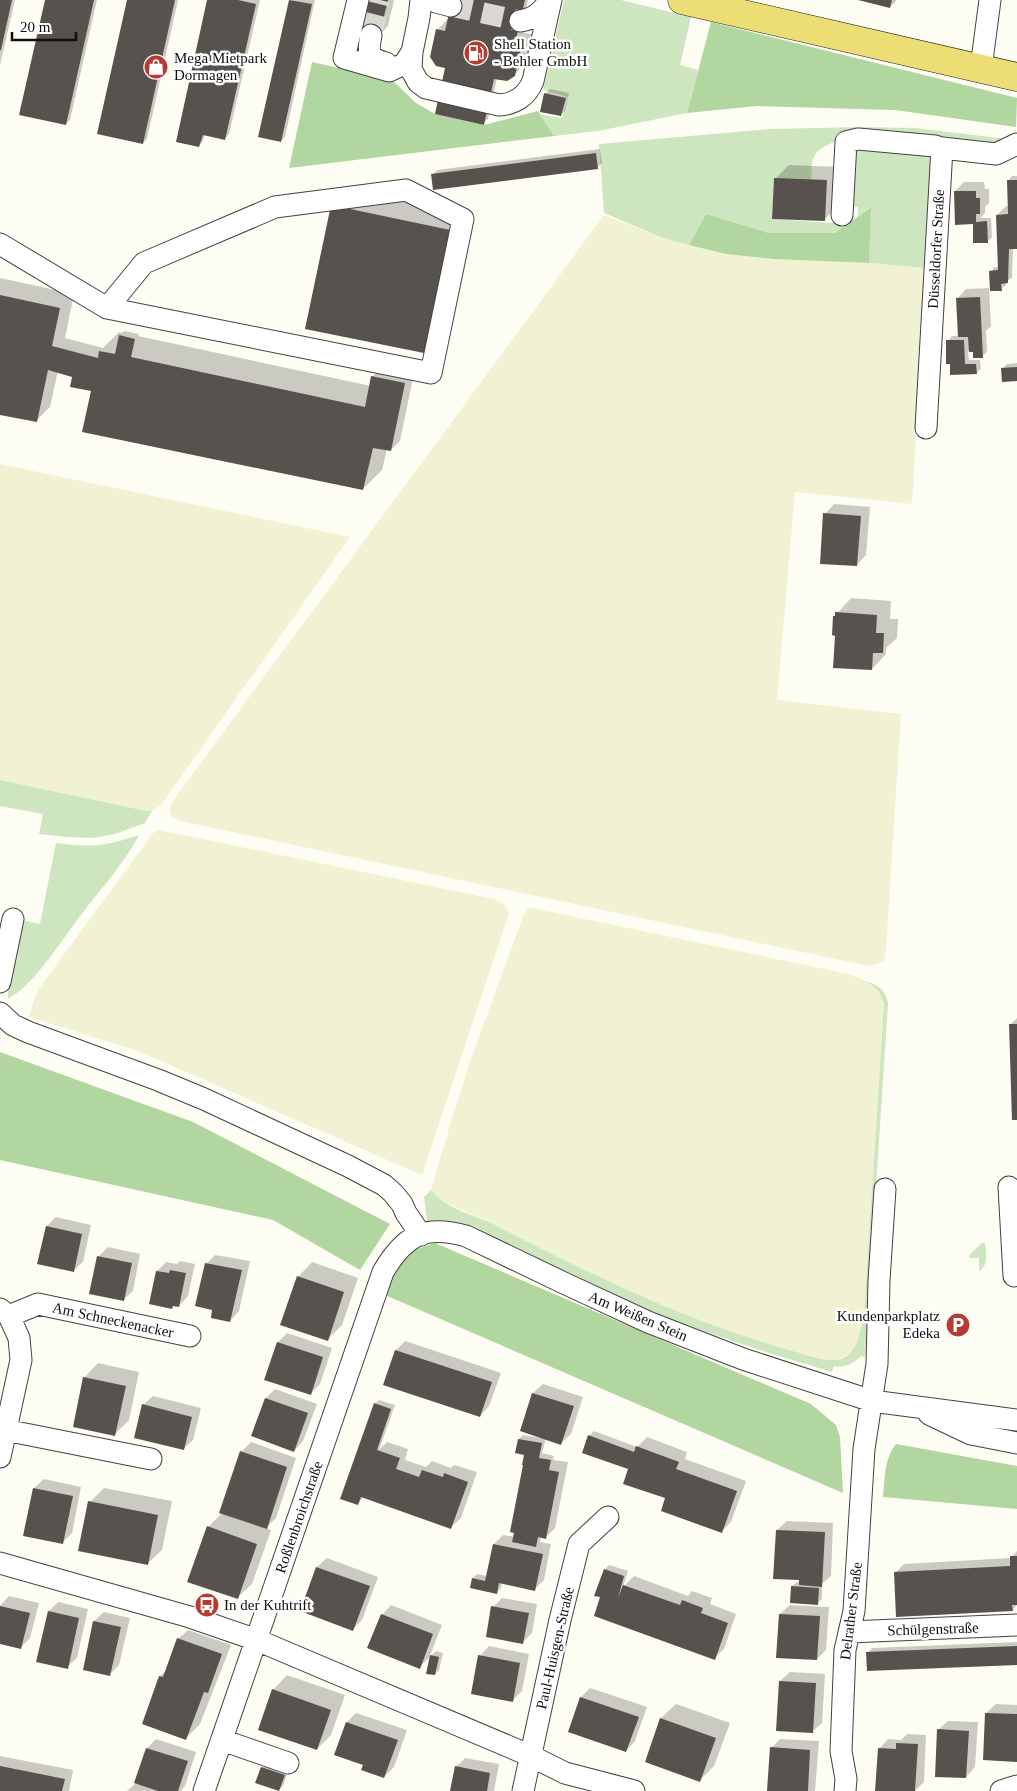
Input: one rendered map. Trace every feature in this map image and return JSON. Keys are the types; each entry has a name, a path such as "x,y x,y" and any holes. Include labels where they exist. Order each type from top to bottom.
{"main road":[{"path":"682,0 1017,77"}],"street":[{"path":"358,0 344,58 389,71 404,64 412,52"},
{"path":"421,0 420,18 412,52 411,69 418,82 426,88 499,105 509,104 530,90 550,0"},
{"path":"520,21 529,20 541,12 550,0"},
{"path":"980,68 990,0"},
{"path":"371,35 370,54 376,60 386,63 389,71"},
{"path":"842,215 846,142 858,139 996,154 1017,144"},
{"name":"Düsseldorfer Straße","path":"926,428 942,148"},
{"path":"0,244 107,308 431,373 462,219 406,190 275,208 144,264 107,308"},
{"path":"0,982 13,919"},
{"path":"0,1013 13,1024 28,1032 204,1099 348,1166 384,1185 393,1193 421,1235"},
{"path":"1009,1188 1014,1276"},
{"name":"Delrather Straße","path":"845,1791 846,1778 841,1751 845,1650 854,1611 864,1449 877,1364 879,1281 885,1190"},
{"name":"Am Weißen Stein","path":"383,1272 394,1254 409,1239 430,1231 450,1231 466,1236 648,1322 744,1359 872,1400 1017,1420"},
{"name":"Roßlenbroichstraße","path":"204,1791 383,1272"},
{"name":"Am Schneckenacker","path":"0,1457 21,1360 19,1338 4,1313 38,1304 190,1336"},
{"name":"Am Weißen Stein","path":"913,1407 971,1434 1017,1443"},
{"path":"5,1430 151,1459"},
{"name":"Paul-Huisgen-Straße","path":"523,1791 560,1620 579,1544 608,1518"},
{"path":"0,1563 190,1617 257,1640 531,1756 565,1773 634,1791"},
{"name":"Schülgenstraße","path":"849,1632 1017,1625"},
{"path":"222,1740 288,1763"},
{"path":"1001,1791 1017,1786"}],"green space":[{"path":"564,0 621,0 691,17 680,65 698,70 687,113 598,131 554,136 540,114 562,118 568,97 543,90"},
{"path":"711,22 1017,98 1016,127 895,110 757,106 687,113"},
{"path":"312,62 392,80 416,103 435,114 484,125 538,111 554,136 289,168"},
{"path":"917,128 1006,139 996,144 852,137 829,144 819,150 813,159 811,180 774,179 772,219 848,224 835,233 769,233 706,214 689,245 663,238 604,213 599,144 770,129"},
{"path":"854,149 933,154 926,268 869,263 870,207 858,216 858,207 852,206"},
{"path":"871,207 869,263 773,259 726,254 689,245 706,214 769,233 835,233"},
{"path":"604,215 663,238 726,254 773,259 869,263 926,268 912,504 795,492 777,700 901,714 886,950 884,960 878,964 869,966 180,821 172,817 169,811 172,802"},
{"path":"0,464 350,537 161,805 152,811 0,780"},
{"path":"0,780 152,811 145,823 115,834 93,838 39,834 43,814 0,806"},
{"path":"159,830 494,899 504,904 509,913 422,1175 138,1051 29,1017 37,991 154,832"},
{"path":"139,835 119,867 38,973 8,999 8,984 21,920 40,924 56,843 98,845 117,842"},
{"path":"532,908 849,974 868,982 879,992 884,1003 864,1314 860,1335 852,1352 842,1358 830,1361 760,1342 712,1326 587,1272 481,1218 450,1205 437,1198 431,1190 472,1056 524,914 527,909"},
{"path":"868,982 881,989 888,1003 865,1357 861,1356 845,1366 834,1366 832,1372 786,1358 718,1336 651,1311 468,1225 438,1220 427,1221 424,1197 431,1190 437,1197 451,1206 493,1224 603,1279 677,1311 715,1326 817,1358 835,1360 847,1356 858,1340 864,1314 884,1003 879,992"},
{"path":"0,1052 193,1122 390,1224 360,1270 273,1220 0,1160"},
{"path":"435,1243 811,1404 836,1425 840,1437 843,1493 385,1295 398,1263 408,1252"},
{"path":"982,1243 985,1243 986,1262 979,1271 979,1258 969,1258 970,1254"},
{"path":"896,1444 1017,1466 1017,1509 883,1497 887,1462"}],"building":[{"path":"0,0 12,0 1,50 0,50"},
{"path":"45,0 94,0 66,125 19,115"},
{"path":"127,0 175,0 143,144 97,134"},
{"path":"207,0 238,0 256,4 225,140 203,135 199,147 176,142"},
{"path":"289,0 312,4 281,142 258,137"},
{"path":"366,0 388,0 379,37 358,32"},
{"path":"452,0 525,0 514,48 521,49 515,76 507,81 494,79 484,125 435,114 445,68 436,66 430,57 436,29 445,31"},
{"path":"858,0 892,0 890,8"},
{"path":"544,93 566,98 561,116 540,112"},
{"path":"596,153 598,169 433,190 431,174"},
{"path":"774,178 827,180 825,221 772,219"},
{"path":"1007,180 1017,180 1017,249 1009,249 1008,283 1001,284 1002,291 990,291 989,271 998,270 996,215 1008,214"},
{"path":"954,191 976,191 976,198 980,198 980,214 976,214 976,222 987,221 988,243 973,243 973,224 955,225"},
{"path":"331,205 455,231 429,354 305,329"},
{"path":"0,295 60,308 52,346 98,358 99,351 115,354 119,335 135,339 131,357 365,407 371,376 405,383 391,451 373,448 363,490 82,432 91,391 70,387 72,377 48,370 37,422 0,415"},
{"path":"980,297 983,358 973,358 973,352 969,352 968,337 958,337 956,298"},
{"path":"946,340 964,340 965,364 976,364 977,374 950,375 950,364 946,364"},
{"path":"1017,367 1017,381 1002,382 1001,368"},
{"path":"823,513 861,516 857,566 820,564"},
{"path":"835,612 877,615 876,633 884,633 883,653 873,653 872,670 833,668 835,636 832,635"},
{"path":"1009,1024 1017,1024 1017,1120 1012,1120"},
{"path":"46,1226 82,1234 74,1272 37,1264"},
{"path":"97,1256 132,1263 124,1301 89,1294"},
{"path":"205,1263 242,1270 230,1322 211,1318 212,1310 195,1306"},
{"path":"170,1270 186,1273 179,1307 173,1306 172,1309 149,1304 156,1271 169,1273"},
{"path":"297,1276 344,1292 328,1341 280,1325"},
{"path":"277,1342 323,1357 311,1395 264,1380"},
{"path":"395,1350 492,1382 480,1417 383,1385"},
{"path":"83,1377 126,1386 115,1436 73,1427"},
{"path":"532,1393 574,1406 561,1445 520,1431"},
{"path":"265,1398 308,1413 294,1452 251,1436"},
{"path":"374,1403 391,1409 377,1450 400,1458 396,1469 419,1477 422,1470 443,1477 444,1473 468,1482 451,1529 361,1497 358,1505 340,1499"},
{"path":"142,1404 192,1417 184,1450 134,1438"},
{"path":"588,1435 634,1452 636,1446 679,1462 676,1469 737,1491 722,1533 661,1511 665,1498 623,1484 628,1469 582,1453"},
{"path":"518,1439 542,1443 539,1458 551,1460 549,1470 559,1472 546,1539 538,1537 536,1547 512,1542 514,1533 510,1532 524,1455 515,1453"},
{"path":"240,1451 287,1467 267,1529 219,1513"},
{"path":"33,1488 73,1496 63,1544 23,1536"},
{"path":"88,1501 158,1515 148,1565 78,1551"},
{"path":"207,1526 257,1544 238,1599 187,1582"},
{"path":"776,1530 825,1532 822,1587 799,1585 799,1580 773,1579"},
{"path":"493,1544 543,1554 535,1591 499,1583 497,1594 470,1588 472,1578 485,1581"},
{"path":"1010,1556 1017,1556 1017,1605 1012,1605 1013,1611 896,1617 894,1572 1010,1566"},
{"path":"316,1567 370,1586 353,1631 300,1611"},
{"path":"604,1569 624,1576 618,1598 623,1585 680,1605 682,1600 703,1608 701,1613 728,1623 715,1660 594,1616 600,1597 594,1596"},
{"path":"791,1586 819,1588 818,1605 790,1603"},
{"path":"0,1606 30,1613 21,1649 0,1644"},
{"path":"491,1606 529,1613 523,1644 486,1637"},
{"path":"48,1611 79,1618 68,1669 36,1662"},
{"path":"381,1614 433,1634 420,1669 367,1648"},
{"path":"779,1614 820,1616 817,1660 776,1658"},
{"path":"93,1621 121,1627 110,1676 83,1670"},
{"path":"177,1638 222,1654 208,1693 204,1692 186,1740 142,1724 159,1676 163,1677"},
{"path":"1017,1646 1017,1665 867,1671 866,1652"},
{"path":"430,1655 439,1657 435,1675 426,1674"},
{"path":"478,1655 520,1663 513,1702 471,1694"},
{"path":"779,1681 816,1683 813,1733 776,1731"},
{"path":"272,1689 331,1710 317,1750 258,1730"},
{"path":"580,1697 639,1717 626,1752 568,1732"},
{"path":"985,1713 1017,1714 1017,1762 983,1760"},
{"path":"660,1718 716,1738 700,1782 645,1762"},
{"path":"346,1722 398,1740 384,1778 361,1770 363,1765 334,1755"},
{"path":"937,1729 969,1731 966,1778 935,1777"},
{"path":"896,1743 918,1744 915,1791 875,1791 878,1748 896,1749"},
{"path":"770,1747 810,1750 808,1791 767,1791"},
{"path":"146,1748 188,1761 178,1791 158,1791 134,1783"},
{"path":"0,1766 65,1779 62,1791 0,1791"},
{"path":"455,1766 490,1773 487,1791 450,1791"},
{"path":"261,1767 285,1775 279,1791 255,1783"}],"tunnel":[{"path":"371,35 380,0"},
{"path":"451,6 520,21"}],"place":[{"name":"Shell Station - Behler GmbH","path":"476,53"},
{"name":"Mega Mietpark Dormagen","path":"156,67"},
{"name":"Kundenparkplatz Edeka","path":"958,1325"},
{"name":"In der Kuhtrift","path":"207,1605"}]}
